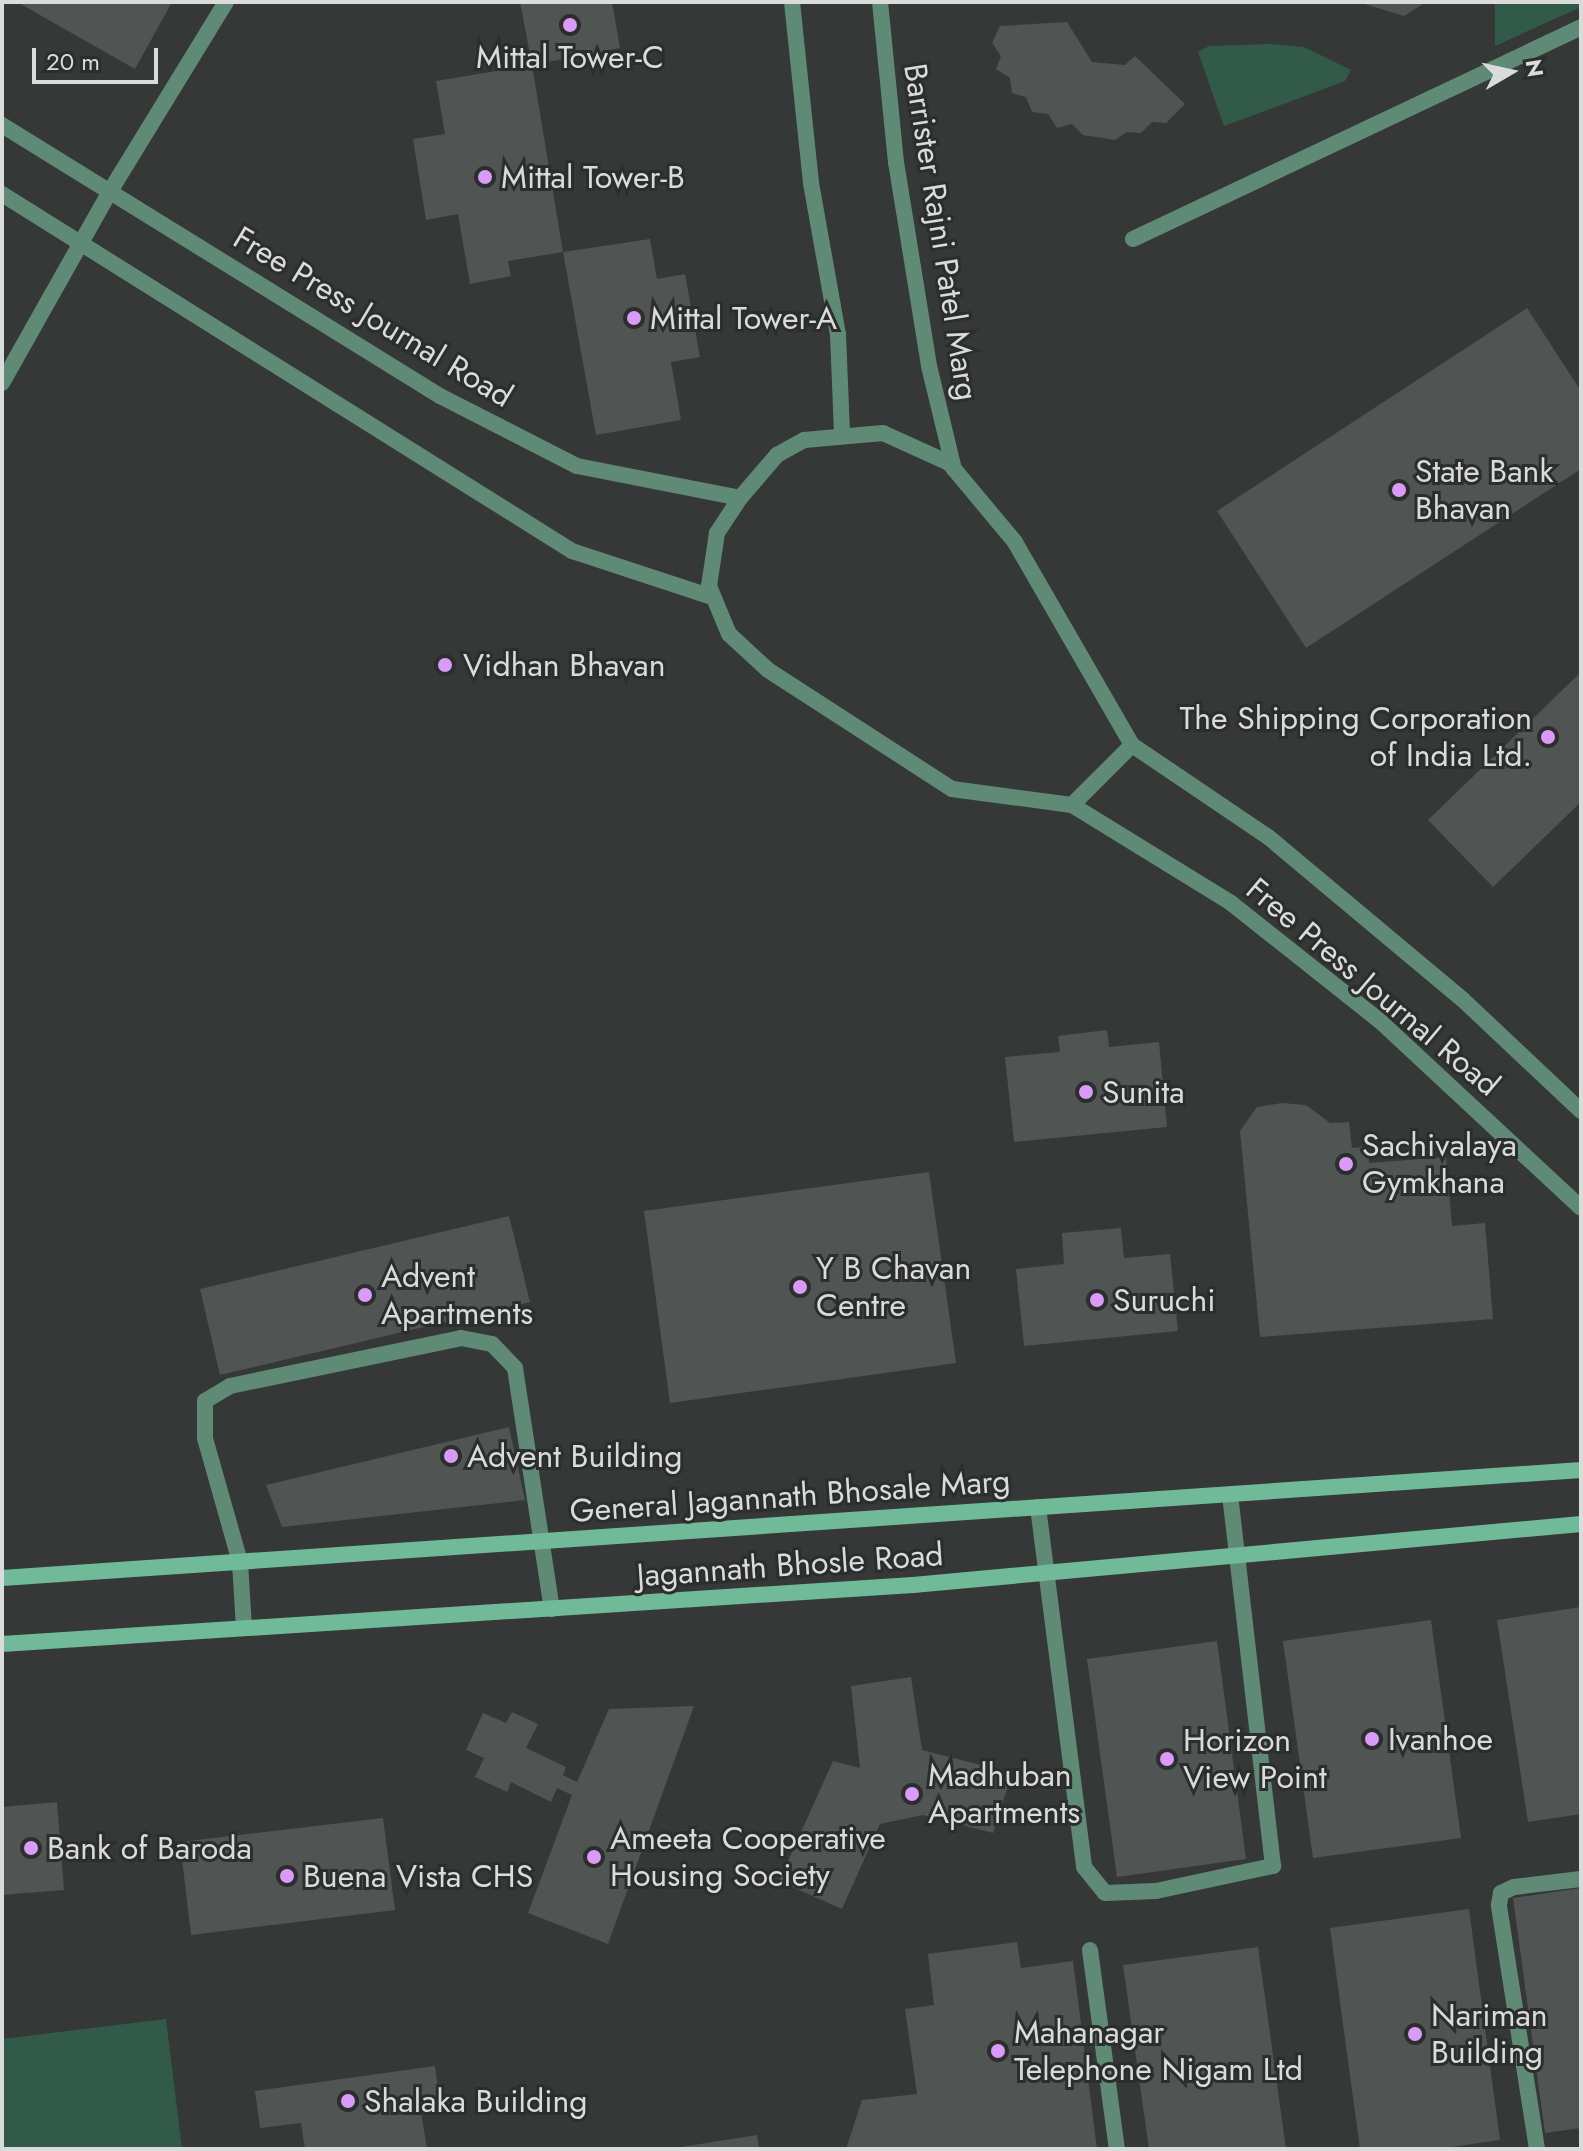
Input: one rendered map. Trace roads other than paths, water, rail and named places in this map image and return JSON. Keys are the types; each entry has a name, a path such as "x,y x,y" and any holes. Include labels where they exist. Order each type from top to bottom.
{"main road":[{"name":"General Jagannath Bhosale Marg","path":"2,1578 1581,1470"},
{"name":"Jagannath Bhosle Road","path":"2,1644 1046,1574 1581,1524"}],"street":[{"path":"2,383 112,188 226,2"},
{"path":"792,2 811,183 838,334 842,434"},
{"name":"Barrister Rajni Patel Marg","path":"880,2 896,162 929,366 954,469"},
{"path":"1133,239 1581,27"},
{"name":"Free Press Journal Road","path":"2,125 112,188 440,396 577,466 740,498"},
{"path":"2,194 82,240 572,551 712,597"},
{"name":"Free Press Journal Road","path":"1581,1111 1462,999 1268,837 1132,745 1015,542 954,469 883,433 842,434 804,440 777,455 740,498 717,533 709,563 712,597 729,634 768,670 952,789 1072,805 1231,903 1381,1022 1581,1208"},
{"path":"1072,805 1132,745"},
{"path":"244,1628 240,1562 205,1438 205,1401 230,1386 461,1338 492,1344 515,1368 544,1541 552,1609"},
{"path":"1038,1507 1084,1867 1105,1893 1156,1891 1273,1866 1241,1556 1230,1494"},
{"path":"1537,2149 1499,1905 1501,1893 1514,1887 1581,1879"},
{"path":"1090,1950 1117,2149"}],"place":[{"name":"Mittal Tower-C","path":"570,25"},
{"name":"Mittal Tower-B","path":"485,177"},
{"name":"Mittal Tower-A","path":"634,318"},
{"name":"State Bank Bhavan","path":"1399,490"},
{"name":"Vidhan Bhavan","path":"445,665"},
{"name":"The Shipping Corporation of India Ltd.","path":"1548,737"},
{"name":"Sunita","path":"1086,1092"},
{"name":"Sachivalaya Gymkhana","path":"1346,1164"},
{"name":"Y B Chavan Centre","path":"800,1287"},
{"name":"Advent Apartments","path":"365,1295"},
{"name":"Suruchi","path":"1097,1300"},
{"name":"Advent Building","path":"451,1456"},
{"name":"Ivanhoe","path":"1372,1739"},
{"name":"Horizon View Point","path":"1167,1759"},
{"name":"Madhuban Apartments","path":"912,1794"},
{"name":"Bank of Baroda","path":"31,1848"},
{"name":"Ameeta Cooperative Housing Society","path":"594,1857"},
{"name":"Buena Vista CHS","path":"287,1876"},
{"name":"Nariman Building","path":"1415,2034"},
{"name":"Mahanagar Telephone Nigam Ltd","path":"998,2051"},
{"name":"Shalaka Building","path":"348,2101"}]}
